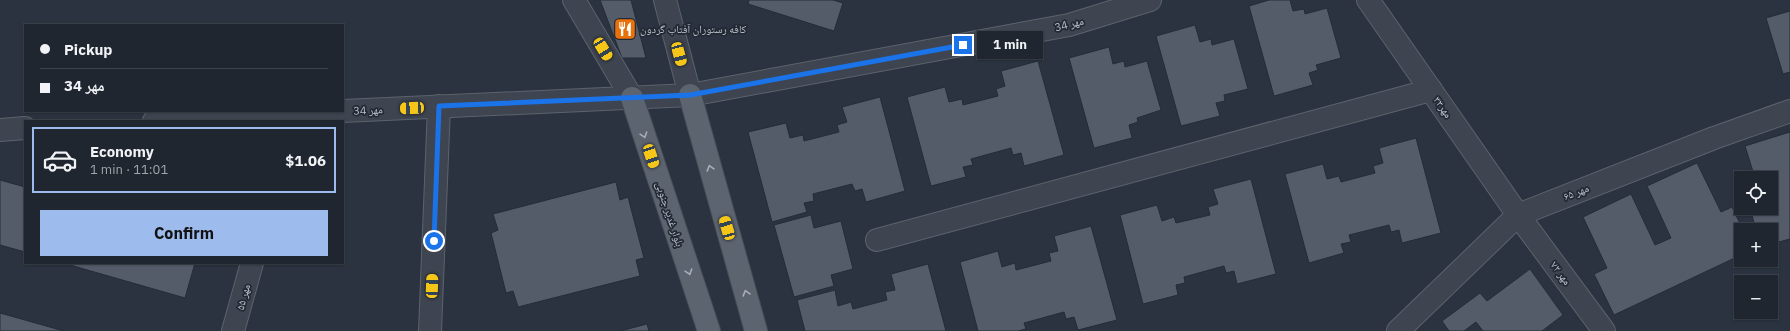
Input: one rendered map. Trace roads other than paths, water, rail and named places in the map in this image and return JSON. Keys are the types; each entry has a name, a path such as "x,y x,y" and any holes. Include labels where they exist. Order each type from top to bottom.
{"main road":[{"path":"690,95 756,331"},
{"name":"بلوار غدیر جنوبی","path":"632,98 708,331"}],"street":[{"path":"574,0 632,98"},
{"path":"665,0 690,95"},
{"name":"مهر 34","path":"344,111 690,95 1069,25 1150,0"},
{"name":"مهر۳۳","path":"1368,0 1518,215"},
{"path":"877,240 1431,90"},
{"path":"430,331 439,106"},
{"name":"مهر ۶۵","path":"1411,327 1518,215 1714,138 1790,111"},
{"name":"مهر 34","path":"188,120 291,117 330,112"},
{"path":"0,130 24,128"},
{"name":"مهر ۷۲","path":"1518,215 1604,331"},
{"name":"مهر ۵۵","path":"233,331 252,264"}],"place":[{"name":"کافه رستوران آفتاب گردون","path":"625,29"}]}
